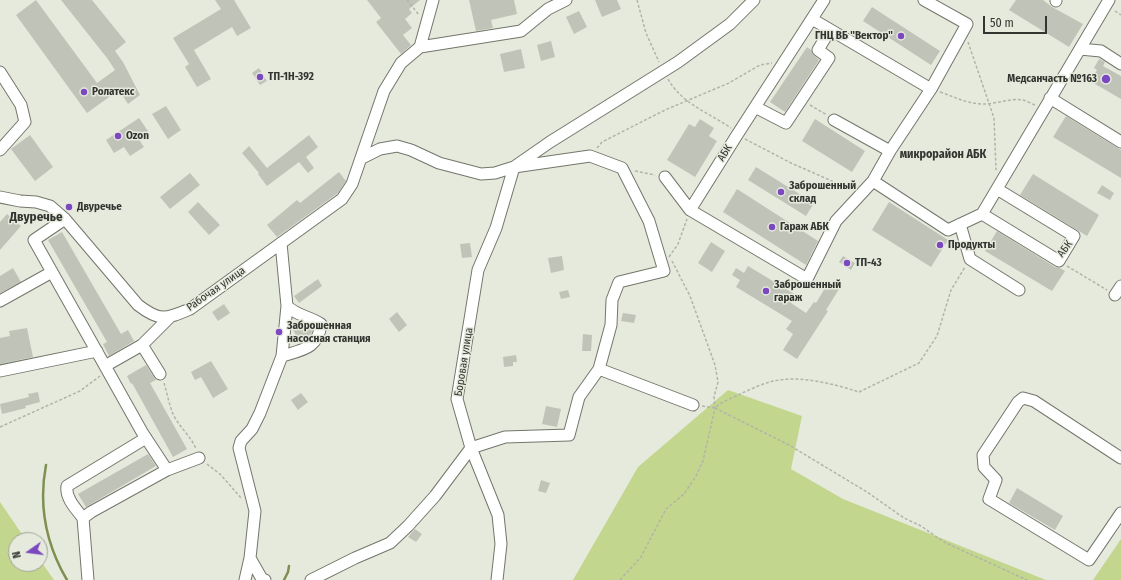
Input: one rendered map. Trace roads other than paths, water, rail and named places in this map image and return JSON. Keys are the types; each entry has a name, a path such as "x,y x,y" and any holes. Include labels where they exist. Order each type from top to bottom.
{"street":[{"path":"433,0 420,46 521,31 548,9 566,0"},
{"path":"514,167 550,142 678,62 730,24 754,0"},
{"name":"АБК","path":"690,210 824,0"},
{"path":"665,178 690,210 807,278 836,221 870,184 931,89 965,31 967,24 924,0"},
{"path":"870,184 948,230 982,214 1109,0"},
{"path":"812,19 931,89"},
{"path":"755,107 786,123 829,58 818,50 830,30"},
{"name":"Рабочая улица","path":"170,317 190,309 342,199 352,184 384,91 401,62 420,46"},
{"path":"1080,49 1101,51 1121,64"},
{"path":"0,72 21,105 25,122 0,150"},
{"path":"1050,98 1121,142"},
{"path":"834,120 890,151"},
{"path":"311,580 354,558 390,543 408,526 435,496 471,448 505,437 569,435 579,397 599,369 611,325 612,300 619,282 664,271 666,259 650,221 622,168 590,156 514,167 495,173 481,174 439,163 411,150 397,146 380,149 362,158"},
{"name":"Боровая улица","path":"497,580 501,544 498,515 471,448 457,399 478,270 496,228 514,167"},
{"name":"АБК","path":"982,214 1059,261 1074,236 997,188"},
{"path":"0,197 20,201 36,202 50,206 65,219 138,305 153,315 159,317 170,317"},
{"path":"65,219 34,240 146,438 167,470"},
{"path":"960,224 970,259 1019,290"},
{"path":"245,580 250,558 255,512 239,448 241,440 252,429 268,394 282,356 287,306 281,243"},
{"path":"0,301 52,272"},
{"path":"282,356 304,350 311,346 316,341 321,324 313,319 293,312 287,306"},
{"path":"106,368 142,345 170,317"},
{"path":"142,345 160,374"},
{"path":"0,371 97,351"},
{"path":"599,369 693,405"},
{"path":"1121,458 1034,402 1023,398 1018,402 983,455 984,467 996,480 989,499 1089,560 1121,513"},
{"path":"88,580 83,518 72,504 68,496 68,486 146,438"},
{"path":"83,518 91,512 167,470 199,458"},
{"path":"250,558 264,580"}],"waterway":[{"path":"46,465 43,496 46,525 54,553 67,580"},
{"path":"284,580 289,566"}],"place":[{"name":"ГНЦ ВБ \"Вектор\"","path":"901,36"},
{"name":"ТП-1Н-392","path":"260,77"},
{"name":"Медсанчасть №163","path":"1106,79"},
{"name":"Ролатекс","path":"84,92"},
{"name":"Ozon","path":"118,136"},
{"name":"Заброшенный склад","path":"781,192"},
{"name":"Двуречье","path":"69,207"},
{"name":"Гараж АБК","path":"772,227"},
{"name":"Продукты","path":"940,245"},
{"name":"ТП-43","path":"847,263"},
{"name":"Заброшенный гараж","path":"766,291"},
{"name":"Заброшенная насосная станция","path":"279,332"}],"district":[{"name":"микрорайон АБК","path":"943,155"},
{"name":"Двуречье","path":"36,217"}]}
